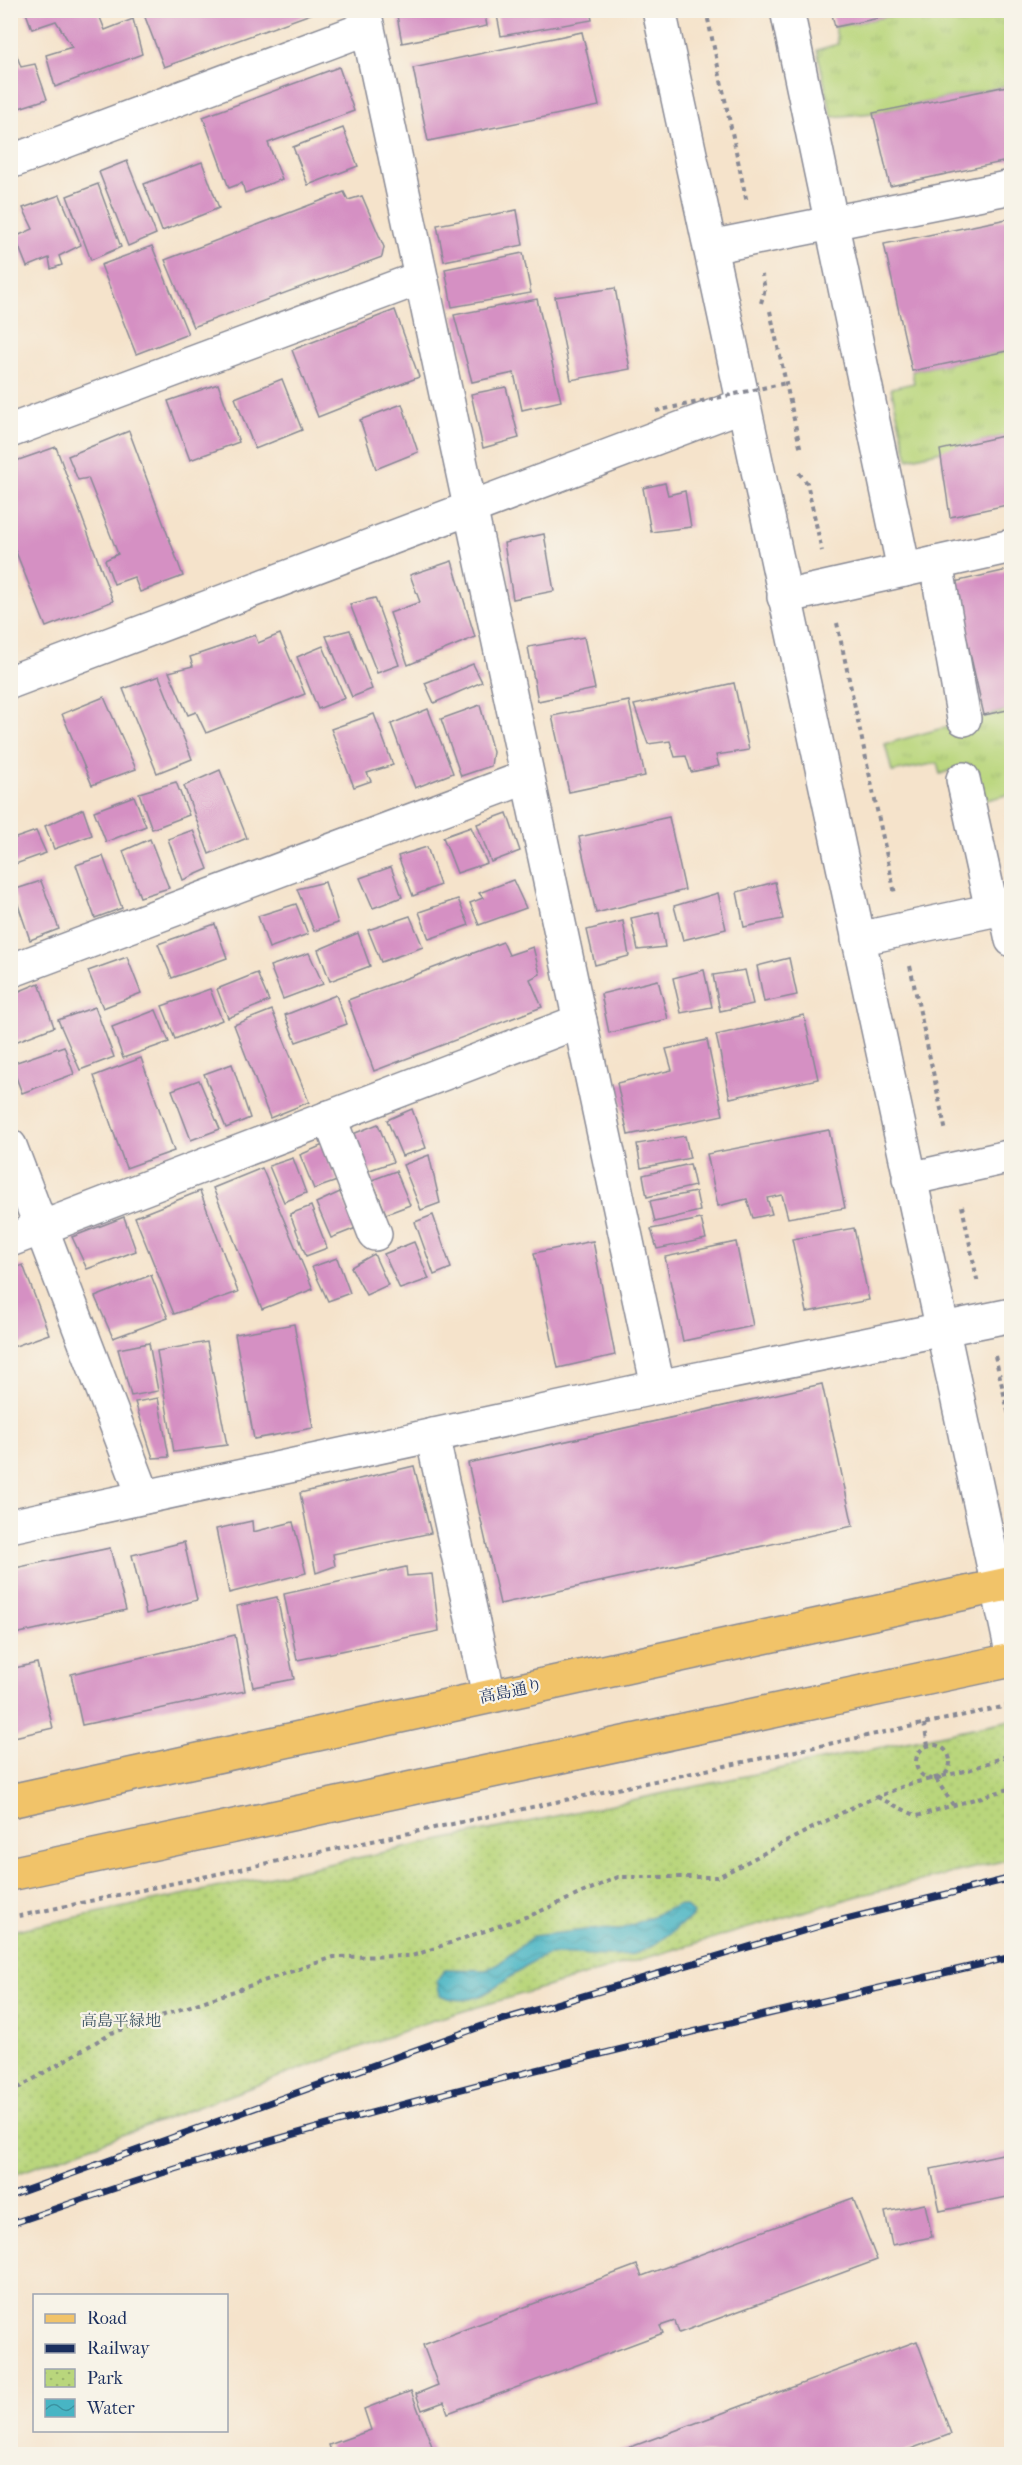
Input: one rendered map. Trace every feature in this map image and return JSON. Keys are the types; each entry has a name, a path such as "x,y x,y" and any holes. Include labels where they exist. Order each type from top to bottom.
{"main road":[{"name":"高島通り","path":"10,1801 1004,1584"},
{"path":"10,1874 1011,1660"}],"street":[{"path":"659,10 942,1330 1004,1584 1011,1652"},
{"path":"787,10 904,570"},
{"path":"10,162 366,19 658,1387"},
{"path":"710,247 1011,188"},
{"path":"10,431 420,278"},
{"path":"10,682 743,405"},
{"path":"784,597 1011,546"},
{"path":"936,563 964,719"},
{"path":"10,971 527,777"},
{"path":"963,779 1011,940"},
{"path":"858,939 1003,908"},
{"path":"10,1240 580,1021"},
{"path":"329,1117 375,1234"},
{"path":"10,1146 144,1497"},
{"path":"909,1179 1011,1156"},
{"path":"10,1526 658,1387 1011,1315"},
{"path":"432,1435 489,1696"}],"path":[{"path":"706,10 765,288"},
{"path":"770,310 801,451"},
{"path":"656,411 786,383"},
{"path":"807,483 978,1284"},
{"path":"994,1355 1011,1428"},
{"path":"10,1918 1011,1705"},
{"path":"924,1724 928,1745"},
{"path":"10,2093 111,2033 334,1957 412,1956 534,1914 618,1877 718,1877 857,1805 909,1784 936,1779 942,1777 949,1769 950,1758 944,1748 928,1745 919,1752 916,1763 925,1778 936,1779 1011,1754"},
{"path":"936,1779 953,1805"},
{"path":"877,1797 917,1816 1011,1788"}],"green space":[{"path":"914,11 1011,11 1011,85 873,113 832,117 817,50 838,44 835,27"},
{"path":"1011,350 1011,434 908,459 891,388 914,383 912,371"},
{"path":"1011,709 1011,794 987,800 969,764 940,774 937,763 892,772 885,744"},
{"name":"高島平緑地","path":"1011,1720 1011,1859 858,1896 433,2020 11,2176 11,1931"}],"water":[{"path":"678,1905 685,1906 693,1913 691,1918 645,1950 618,1956 551,1955 529,1963 482,1995 470,1999 456,1999 440,1995 437,1980 445,1969 486,1970 498,1964 533,1936 594,1929 620,1930"}],"building":[{"path":"25,10 97,10 105,30 133,19 142,54 55,87 46,55 72,47 56,21 32,29"},
{"path":"147,10 319,11 164,67 143,12"},
{"path":"396,10 484,10 487,26 402,43"},
{"path":"496,10 590,10 592,20 501,36"},
{"path":"831,10 909,10 909,12 835,27"},
{"path":"582,32 599,106 428,141 413,68"},
{"path":"11,40 21,67 35,64 47,99 10,111"},
{"path":"339,67 354,111 268,143 282,179 245,193 242,183 229,188 203,117"},
{"path":"1012,85 1012,160 890,186 873,113"},
{"path":"343,128 358,166 308,185 293,147"},
{"path":"127,161 156,234 128,246 99,172"},
{"path":"202,162 219,208 162,231 144,184"},
{"path":"98,184 121,247 91,260 67,196"},
{"path":"344,192 348,200 362,196 384,247 382,257 193,327 165,260"},
{"path":"60,195 81,245 59,256 62,265 51,269 49,258 27,267 15,237 33,229 23,208"},
{"path":"517,210 523,245 444,261 437,225"},
{"path":"1012,218 1012,350 912,371 884,244"},
{"path":"152,246 188,334 136,354 101,265"},
{"path":"523,253 531,293 452,307 445,269"},
{"path":"615,288 630,369 571,380 555,297"},
{"path":"537,299 561,401 522,410 514,373 472,382 454,315"},
{"path":"395,310 419,377 318,417 292,350"},
{"path":"282,379 302,430 255,449 235,398"},
{"path":"218,384 239,442 190,460 168,401"},
{"path":"506,387 519,438 483,448 471,394"},
{"path":"402,404 418,452 376,469 360,420"},
{"path":"129,431 183,576 140,592 134,577 114,584 105,560 118,554 88,478 78,480 68,456"},
{"path":"1012,434 1012,504 950,517 940,450"},
{"path":"56,447 113,601 46,627 10,537 10,463"},
{"path":"665,483 668,495 685,491 691,527 651,532 643,488"},
{"path":"544,534 554,591 513,599 504,543"},
{"path":"452,561 475,637 408,665 390,613 420,602 410,575"},
{"path":"1012,569 1012,709 984,715 954,582"},
{"path":"375,598 399,665 377,673 350,604"},
{"path":"350,630 372,689 352,697 326,636"},
{"path":"280,634 305,694 206,733 196,712 188,715 169,672 193,666 190,657 255,635 258,643"},
{"path":"584,637 595,689 538,701 528,647"},
{"path":"323,646 345,698 318,709 297,657"},
{"path":"473,664 482,682 434,703 425,683"},
{"path":"159,676 192,759 157,773 123,689"},
{"path":"734,683 749,750 716,755 719,766 691,772 686,756 675,757 670,741 648,744 634,705"},
{"path":"104,697 136,769 92,785 62,714"},
{"path":"629,701 645,776 569,792 552,716"},
{"path":"480,705 493,752 491,766 461,776 441,719"},
{"path":"428,709 453,773 415,788 391,724"},
{"path":"374,714 393,765 367,773 371,781 354,787 331,729"},
{"path":"220,770 247,838 209,854 184,786"},
{"path":"176,782 189,815 152,829 139,793"},
{"path":"134,796 146,826 106,842 94,811"},
{"path":"83,809 92,835 54,849 45,826"},
{"path":"507,813 520,851 491,862 477,824"},
{"path":"669,817 685,890 596,913 579,837"},
{"path":"471,827 487,863 457,873 443,837"},
{"path":"193,830 208,869 183,880 168,839"},
{"path":"36,831 46,853 10,866 10,840"},
{"path":"150,839 169,888 140,897 123,851"},
{"path":"427,847 440,885 413,896 398,856"},
{"path":"103,856 122,908 95,918 76,865"},
{"path":"391,867 402,897 373,908 360,878"},
{"path":"513,880 526,908 479,925 470,903 483,898 479,893"},
{"path":"41,881 59,929 30,940 13,890"},
{"path":"325,882 338,923 314,931 297,889"},
{"path":"775,882 783,919 744,927 737,892"},
{"path":"718,893 726,929 683,940 674,906"},
{"path":"458,899 469,925 429,939 419,912"},
{"path":"296,904 308,934 269,948 258,916"},
{"path":"659,912 665,947 638,950 631,918"},
{"path":"410,916 423,947 381,962 368,930"},
{"path":"623,921 629,956 595,965 587,930"},
{"path":"215,924 227,958 172,978 158,944"},
{"path":"358,933 370,966 330,981 318,950"},
{"path":"503,942 509,955 533,947 540,974 530,979 542,1007 374,1071 348,1000"},
{"path":"309,953 323,984 283,999 270,966"},
{"path":"127,957 141,993 103,1008 88,971"},
{"path":"789,958 797,995 764,1002 757,966"},
{"path":"704,970 712,1007 681,1013 673,978"},
{"path":"745,970 753,1004 720,1011 713,975"},
{"path":"257,973 269,1001 228,1018 217,989"},
{"path":"658,980 668,1019 609,1033 601,994"},
{"path":"39,983 54,1027 10,1044 10,995"},
{"path":"210,989 222,1020 175,1039 162,1006"},
{"path":"336,995 347,1024 296,1042 285,1015"},
{"path":"95,1007 114,1057 80,1070 58,1020"},
{"path":"156,1010 169,1042 123,1058 112,1027"},
{"path":"272,1010 309,1102 270,1118 234,1025"},
{"path":"804,1015 818,1079 730,1098 716,1035"},
{"path":"707,1040 723,1115 628,1135 617,1083 672,1070 666,1049"},
{"path":"64,1046 74,1074 22,1093 11,1064"},
{"path":"141,1058 174,1151 126,1168 94,1076"},
{"path":"232,1064 250,1118 226,1128 204,1074"},
{"path":"199,1080 220,1129 191,1140 172,1090"},
{"path":"412,1109 426,1148 402,1156 387,1120"},
{"path":"378,1124 393,1162 367,1171 353,1134"},
{"path":"829,1130 845,1208 788,1218 782,1195 767,1198 772,1214 753,1218 747,1199 718,1206 707,1154"},
{"path":"685,1136 690,1158 641,1168 637,1144"},
{"path":"323,1145 337,1181 314,1189 300,1155"},
{"path":"429,1155 440,1203 421,1210 403,1165"},
{"path":"293,1158 306,1193 284,1202 269,1166"},
{"path":"690,1164 695,1186 647,1197 643,1175"},
{"path":"262,1168 313,1289 262,1309 213,1188"},
{"path":"396,1171 410,1205 386,1214 372,1180"},
{"path":"200,1191 238,1292 174,1314 135,1217"},
{"path":"340,1192 356,1228 331,1238 316,1203"},
{"path":"696,1192 700,1211 655,1222 650,1201"},
{"path":"311,1206 327,1248 306,1256 290,1214"},
{"path":"433,1215 451,1268 434,1275 415,1222"},
{"path":"124,1217 136,1251 87,1269 72,1237"},
{"path":"701,1219 706,1239 657,1249 651,1229"},
{"path":"854,1228 869,1300 807,1312 792,1239"},
{"path":"593,1241 615,1355 558,1368 534,1253"},
{"path":"414,1242 429,1279 400,1289 384,1254"},
{"path":"736,1242 753,1326 683,1341 665,1257"},
{"path":"374,1254 388,1285 366,1295 351,1267"},
{"path":"337,1258 350,1293 328,1301 312,1267"},
{"path":"23,1265 49,1334 10,1348 10,1270"},
{"path":"151,1275 168,1318 113,1338 95,1297"},
{"path":"294,1324 313,1428 254,1439 235,1334"},
{"path":"207,1342 227,1445 174,1452 157,1351"},
{"path":"149,1343 158,1391 131,1396 118,1349"},
{"path":"822,1384 853,1526 500,1604 468,1463"},
{"path":"158,1398 169,1457 153,1458 135,1402"},
{"path":"414,1466 431,1533 333,1554 335,1566 316,1573 300,1493"},
{"path":"252,1521 253,1532 293,1522 306,1573 229,1593 216,1529"},
{"path":"184,1542 197,1600 146,1614 132,1555"},
{"path":"110,1548 126,1610 10,1635 10,1569"},
{"path":"406,1567 407,1576 432,1574 439,1631 297,1660 284,1594"},
{"path":"277,1597 294,1679 253,1687 237,1606"},
{"path":"235,1635 245,1691 82,1725 71,1674"},
{"path":"37,1663 53,1728 10,1738 10,1669"},
{"path":"1012,2152 1012,2196 940,2211 931,2169"},
{"path":"853,2198 877,2260 679,2333 675,2321 660,2326 663,2333 448,2413 444,2402 422,2410 416,2394 438,2385 423,2345 637,2265 642,2276"},
{"path":"925,2204 932,2237 892,2245 885,2212"},
{"path":"917,2341 951,2434 897,2454 612,2454"},
{"path":"411,2391 435,2454 332,2454 329,2445 371,2430 364,2409"}],"railway":[{"path":"10,2196 485,2025 830,1923 1012,1878"},
{"path":"10,2224 159,2174 370,2113 583,2058 1012,1957"}]}
